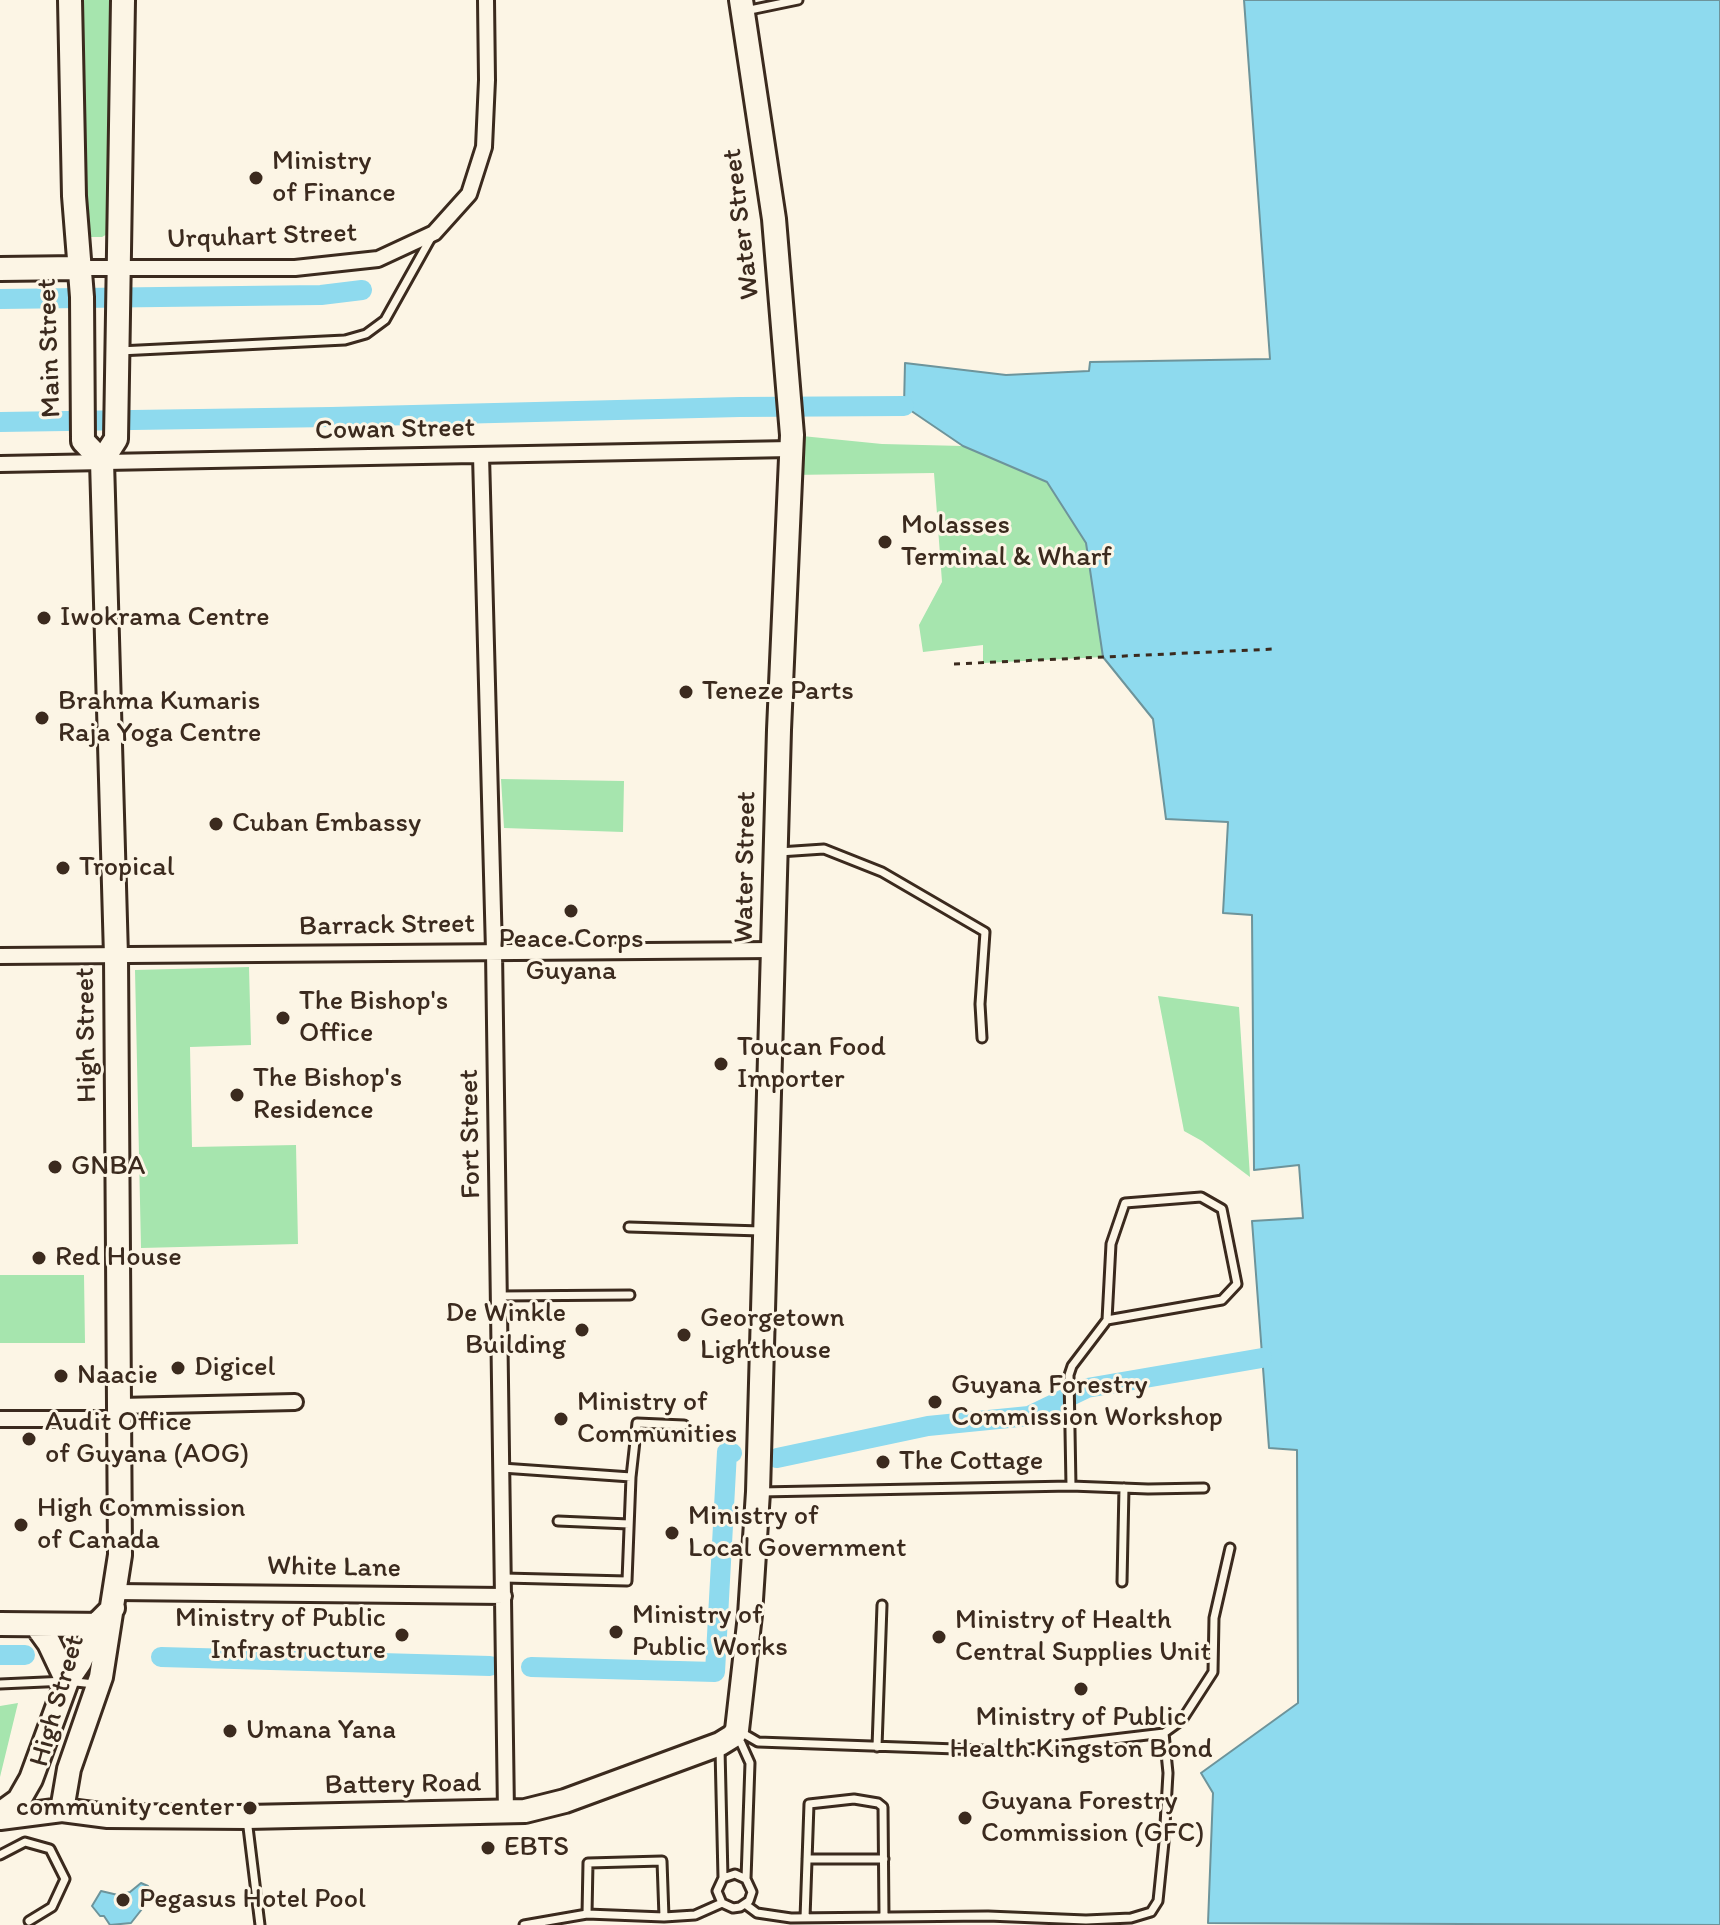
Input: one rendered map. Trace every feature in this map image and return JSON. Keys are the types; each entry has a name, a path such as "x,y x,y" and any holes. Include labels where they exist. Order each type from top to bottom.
{"street":[{"name":"Main Street","path":"70,0 78,268 82,297 83,441 102,461"},
{"path":"102,461 116,439 123,0"},
{"name":"Urquhart Street","path":"78,268 295,268 378,259 434,233 469,194 484,147 486,0"},
{"name":"Water Street","path":"730,1737 750,1615 758,1492 791,442 774,219 742,6"},
{"path":"0,269 78,268"},
{"name":"Cowan Street","path":"0,464 481,455 791,442"},
{"name":"Fort Street","path":"481,455 494,951 506,1813"},
{"name":"High Street","path":"62,1810 69,1769 99,1684 108,1613 120,1555 116,956 102,461"},
{"name":"Barrack Street","path":"0,956 774,950"},
{"path":"0,1419 295,1402"},
{"name":"White Lane","path":"108,1613 504,1596"},
{"path":"0,1624 36,1625 108,1613"},
{"name":"High Street","path":"0,1816 19,1800 31,1779 67,1681 108,1613"},
{"path":"36,1625 49,1643 67,1681"},
{"name":"Battery Road","path":"0,1816 62,1810 108,1816 247,1817 525,1811 565,1801 730,1737"}],"lane":[{"path":"742,6 798,0"},
{"path":"117,351 345,340 366,334 385,320 434,233"},
{"path":"777,852 824,849 882,872 985,932 987,941 980,1004 982,1038"},
{"path":"1071,1486 1069,1375 1072,1366 1107,1320 1111,1244 1125,1203 1201,1197 1222,1209 1237,1284 1222,1300 1107,1320"},
{"path":"629,1227 767,1231"},
{"path":"499,1296 630,1295"},
{"path":"504,1578 627,1581 631,1477 637,1423 684,1425"},
{"path":"502,1468 631,1477"},
{"path":"758,1492 1071,1486 1204,1488"},
{"path":"1122,1582 1124,1488"},
{"path":"558,1521 629,1524"},
{"path":"730,1737 758,1742 1013,1751 1164,1733 1182,1720 1213,1672 1214,1618 1230,1548"},
{"path":"877,1747 882,1605"},
{"path":"0,1684 67,1681 99,1684"},
{"path":"745,1904 757,1913 805,1918 884,1916 1105,1922 1151,1912 1158,1901 1168,1773 1164,1733"},
{"path":"730,1737 741,1743 750,1763 746,1879 752,1892 745,1904 733,1908 722,1903 717,1891 723,1878 730,1737"},
{"path":"805,1918 809,1804 854,1799 878,1803 883,1807 884,1916"},
{"path":"247,1817 260,1925"},
{"path":"0,1855 25,1842 50,1849 65,1879 52,1907 29,1921"},
{"path":"807,1859 884,1859"},
{"path":"587,1914 588,1863 662,1861 664,1917"},
{"path":"723,1878 735,1874 746,1879"},
{"path":"524,1925 587,1914 695,1915 722,1903"}],"path":[{"path":"954,664 1274,649"}],"green space":[{"path":"79,0 115,0 111,232 102,237 90,237 82,228"},
{"path":"792,435 882,444 963,446 1047,482 1086,543 1103,657 983,663 983,645 923,652 919,625 942,582 934,473 790,475"},
{"path":"501,779 624,781 623,832 504,828"},
{"path":"249,967 251,1045 190,1047 192,1147 296,1145 298,1244 141,1248 135,970"},
{"path":"1158,996 1239,1007 1250,1177 1184,1131"},
{"path":"0,1275 84,1275 85,1343 0,1343"},
{"path":"18,1703 0,1777 0,1706"}],"water":[{"path":"1244,0 1720,0 1720,1925 1208,1923 1213,1793 1201,1773 1298,1703 1297,1450 1269,1448 1252,1221 1303,1218 1299,1165 1254,1170 1252,915 1223,913 1228,822 1166,819 1153,719 1103,657 1086,543 1047,482 963,446 904,406 905,363 1006,375 1089,371 1090,362 1270,359"},
{"name":"Pegasus Hotel Pool","path":"141,1883 148,1886 153,1895 131,1923 110,1925 92,1906 101,1891 118,1895 130,1892"}],"waterway":[{"path":"0,299 321,295 362,290"},
{"path":"0,422 904,406"},
{"path":"777,1458 928,1426 1029,1416 1087,1388 1262,1358"},
{"path":"531,1667 715,1672 727,1452 732,1453"},
{"path":"0,1655 25,1655"},
{"path":"161,1657 490,1666"}],"place":[{"name":"Ministry of Finance","path":"256,178"},
{"name":"Molasses Terminal & Wharf","path":"885,542"},
{"name":"Iwokrama Centre","path":"44,618"},
{"name":"Teneze Parts","path":"686,692"},
{"name":"Brahma Kumaris Raja Yoga Centre","path":"42,718"},
{"name":"Cuban Embassy","path":"216,824"},
{"name":"Tropical","path":"63,868"},
{"name":"Peace Corps Guyana","path":"571,911"},
{"name":"The Bishop's Office","path":"283,1018"},
{"name":"Toucan Food Importer","path":"721,1064"},
{"name":"The Bishop's Residence","path":"237,1095"},
{"name":"GNBA","path":"55,1167"},
{"name":"Red House","path":"39,1258"},
{"name":"De Winkle Building","path":"582,1330"},
{"name":"Georgetown Lighthouse","path":"684,1335"},
{"name":"Digicel","path":"178,1368"},
{"name":"Naacie","path":"61,1376"},
{"name":"Guyana Forestry Commission Workshop","path":"935,1402"},
{"name":"Ministry of Communities","path":"561,1419"},
{"name":"Audit Office of Guyana (AOG)","path":"29,1439"},
{"name":"The Cottage","path":"883,1462"},
{"name":"High Commission of Canada","path":"21,1525"},
{"name":"Ministry of Local Government","path":"672,1533"},
{"name":"Ministry of Public Works","path":"616,1632"},
{"name":"Ministry of Public Infrastructure","path":"402,1635"},
{"name":"Ministry of Health Central Supplies Unit","path":"939,1637"},
{"name":"Ministry of Public Health Kingston Bond","path":"1081,1689"},
{"name":"Umana Yana","path":"230,1731"},
{"name":"community center","path":"250,1808"},
{"name":"Guyana Forestry Commission (GFC)","path":"965,1818"},
{"name":"EBTS","path":"488,1848"},
{"name":"Pegasus Hotel Pool","path":"123,1900"}]}
